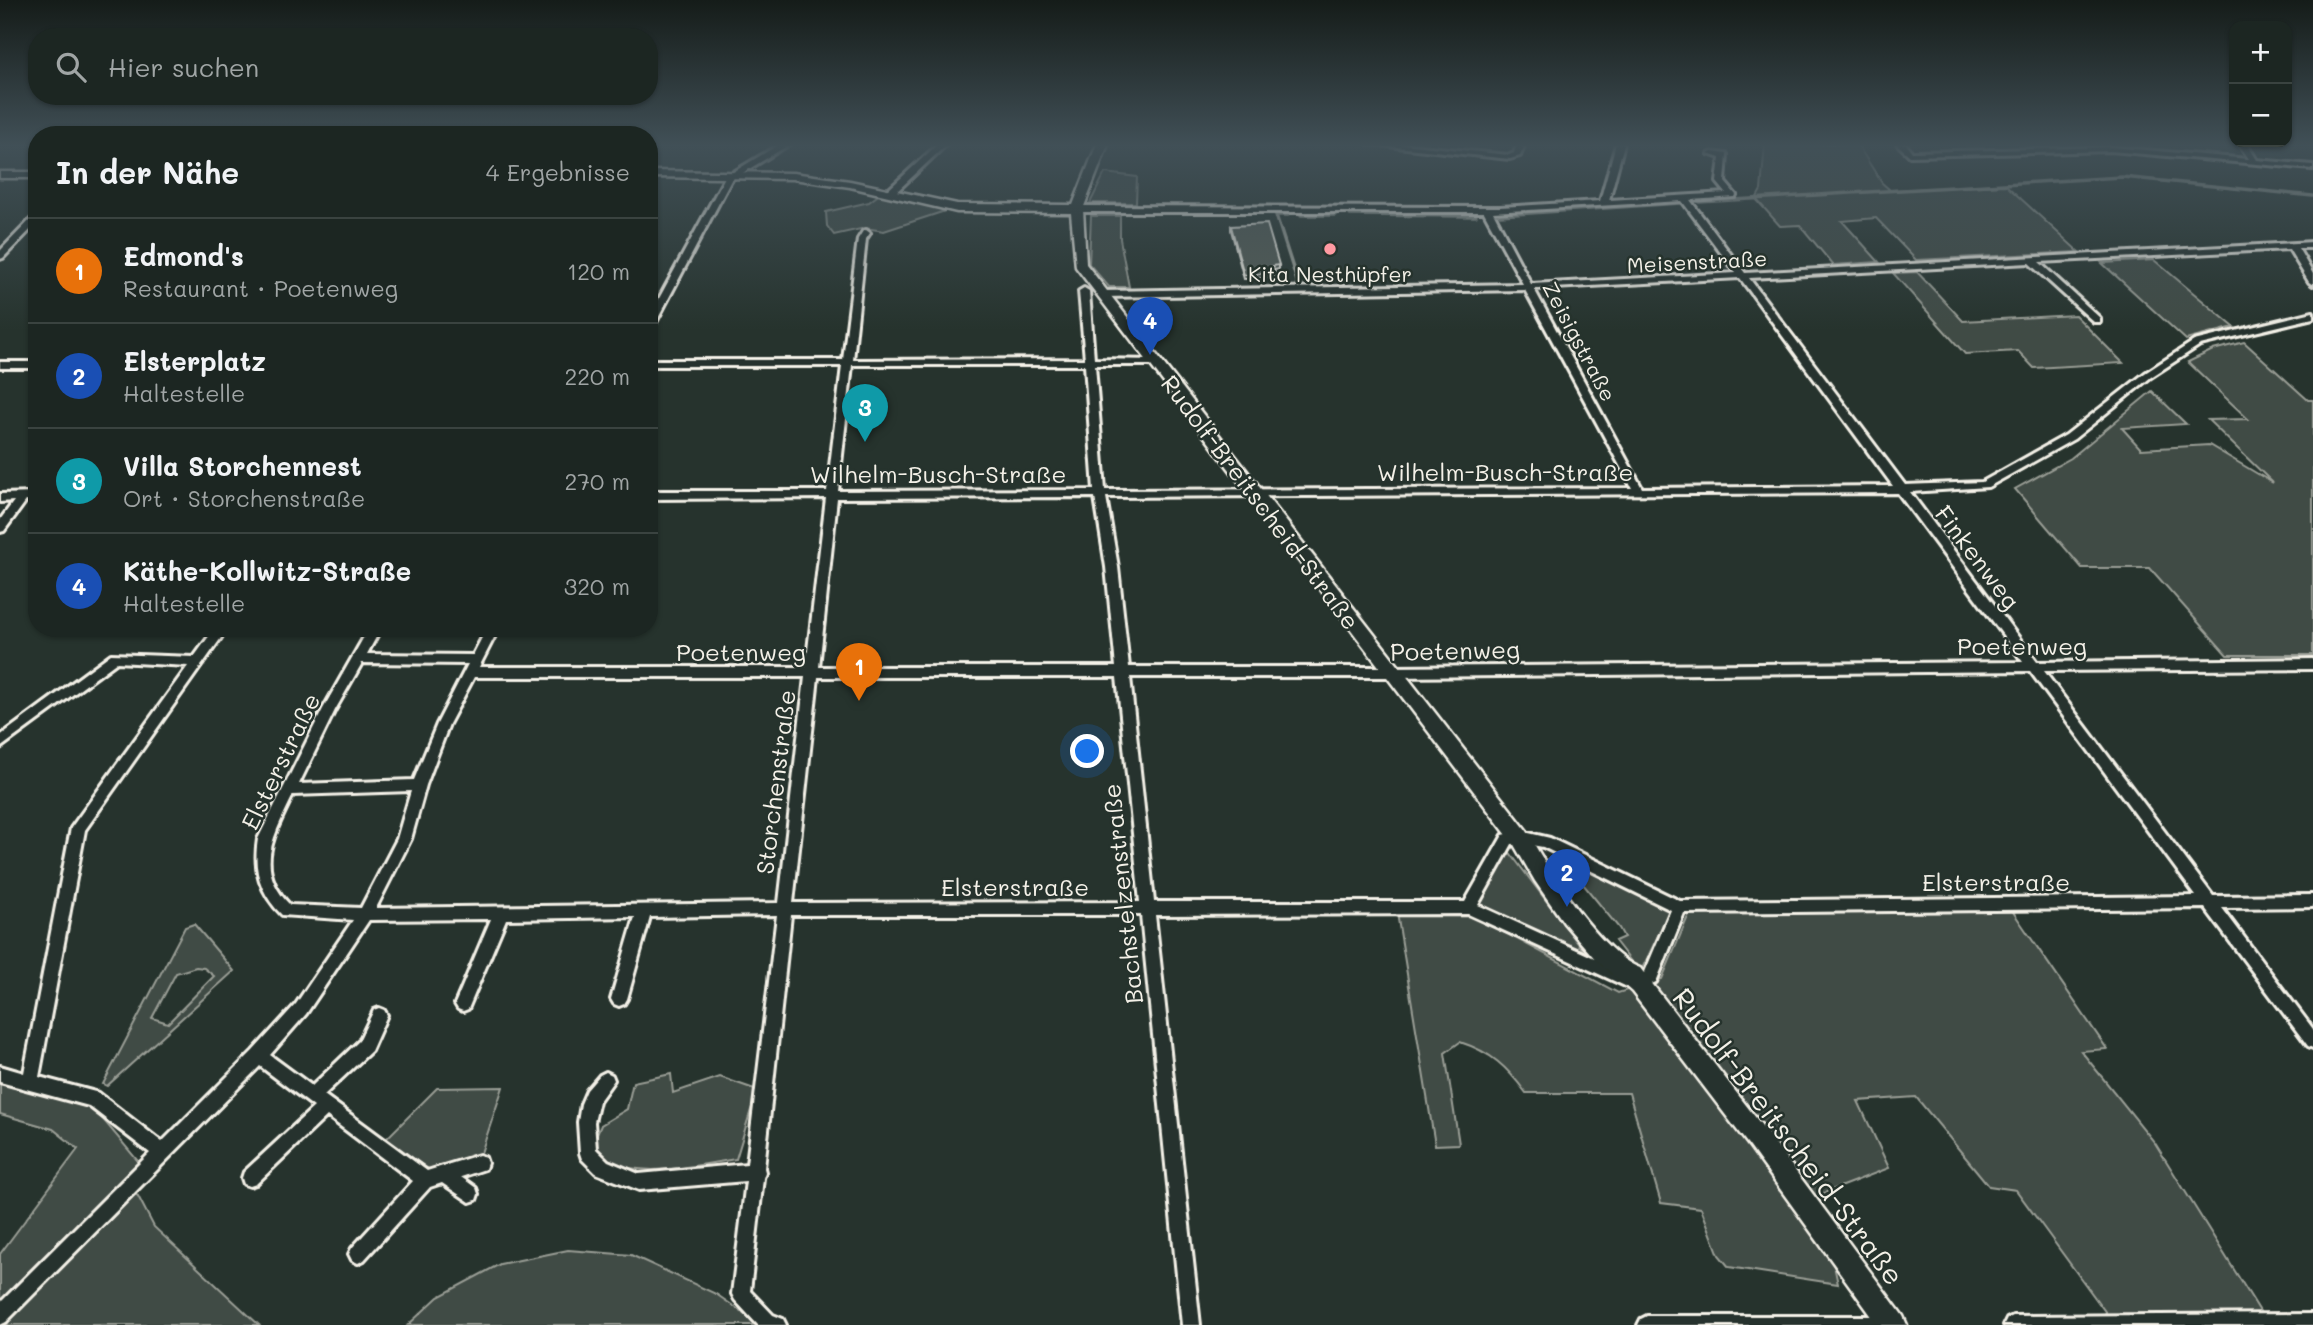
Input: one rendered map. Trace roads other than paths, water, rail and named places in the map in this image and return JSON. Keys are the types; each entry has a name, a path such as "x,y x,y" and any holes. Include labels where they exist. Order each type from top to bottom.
{"street":[{"path":"658,309 714,206"},
{"path":"947,206 968,209 1487,210 1557,206"},
{"name":"Rudolf-Breitscheid-Straße","path":"1078,206 1080,264 1520,837 1530,859 1613,965 1636,984 1758,1139 1894,1325"},
{"name":"Finkenweg","path":"1690,206 1902,489 1927,527 2313,1041"},
{"name":"Zeisigstraße","path":"1487,210 1639,492"},
{"path":"0,256 28,227"},
{"name":"Storchenstraße","path":"777,1325 768,1323 741,1294 862,239 866,233"},
{"name":"Meisenstraße","path":"1103,293 1529,287 2313,245"},
{"path":"2292,246 2313,282"},
{"path":"2031,260 2097,320"},
{"name":"Bachstelzenstraße","path":"1084,291 1087,298 1085,308 1100,493 1112,567 1191,1325"},
{"name":"Wilhelm-Busch-Straße","path":"658,495 1639,492 1902,489 1984,485 2070,438 2148,375 2197,343 2313,315"},
{"path":"658,363 1154,362"},
{"path":"0,365 28,365"},
{"path":"0,528 23,497"},
{"path":"0,498 28,497"},
{"path":"30,1081 78,828 215,637"},
{"name":"Elsterstraße","path":"370,637 329,709 265,839 261,861 263,880 274,899 287,911 365,914 784,909 1469,908"},
{"path":"0,1315 260,1056 301,1009 365,914 404,839 419,785 443,724 488,637"},
{"path":"0,743 115,657 195,662"},
{"name":"Poetenweg","path":"358,658 474,666 813,672 1391,672 2313,664"},
{"path":"290,790 419,785"},
{"path":"1520,837 1545,842 1679,907 1651,977 1636,984 1469,908 1508,839 1520,837"},
{"name":"Elsterstraße","path":"1679,907 2313,901"},
{"path":"619,999 644,911"},
{"path":"463,1004 501,913"},
{"path":"313,1095 365,1046 379,1015"},
{"path":"260,1056 425,1180"},
{"path":"0,1074 93,1099 156,1157"},
{"path":"607,1080 596,1088 586,1108 589,1153 602,1167 639,1182 757,1172"},
{"path":"250,1178 327,1105"},
{"path":"358,1254 425,1180 479,1163"},
{"path":"444,1174 470,1194"},
{"path":"2013,1325 2313,1323"},
{"path":"1647,1325 1875,1325"}],"waterway":[{"path":"1500,215 1637,206"},
{"path":"1288,215 1276,215 1298,284"},
{"path":"1301,215 1335,215"},
{"path":"1350,215 1476,216"}],"place":[{"name":"Kita Nesthüpfer","path":"1330,249"},
{"name":"Käthe-Kollwitz-Straße","path":"1150,355"},
{"name":"Villa Storchennest","path":"865,442"},
{"name":"Edmond's","path":"859,701"},
{"name":"Elsterplatz","path":"1567,907"}]}
